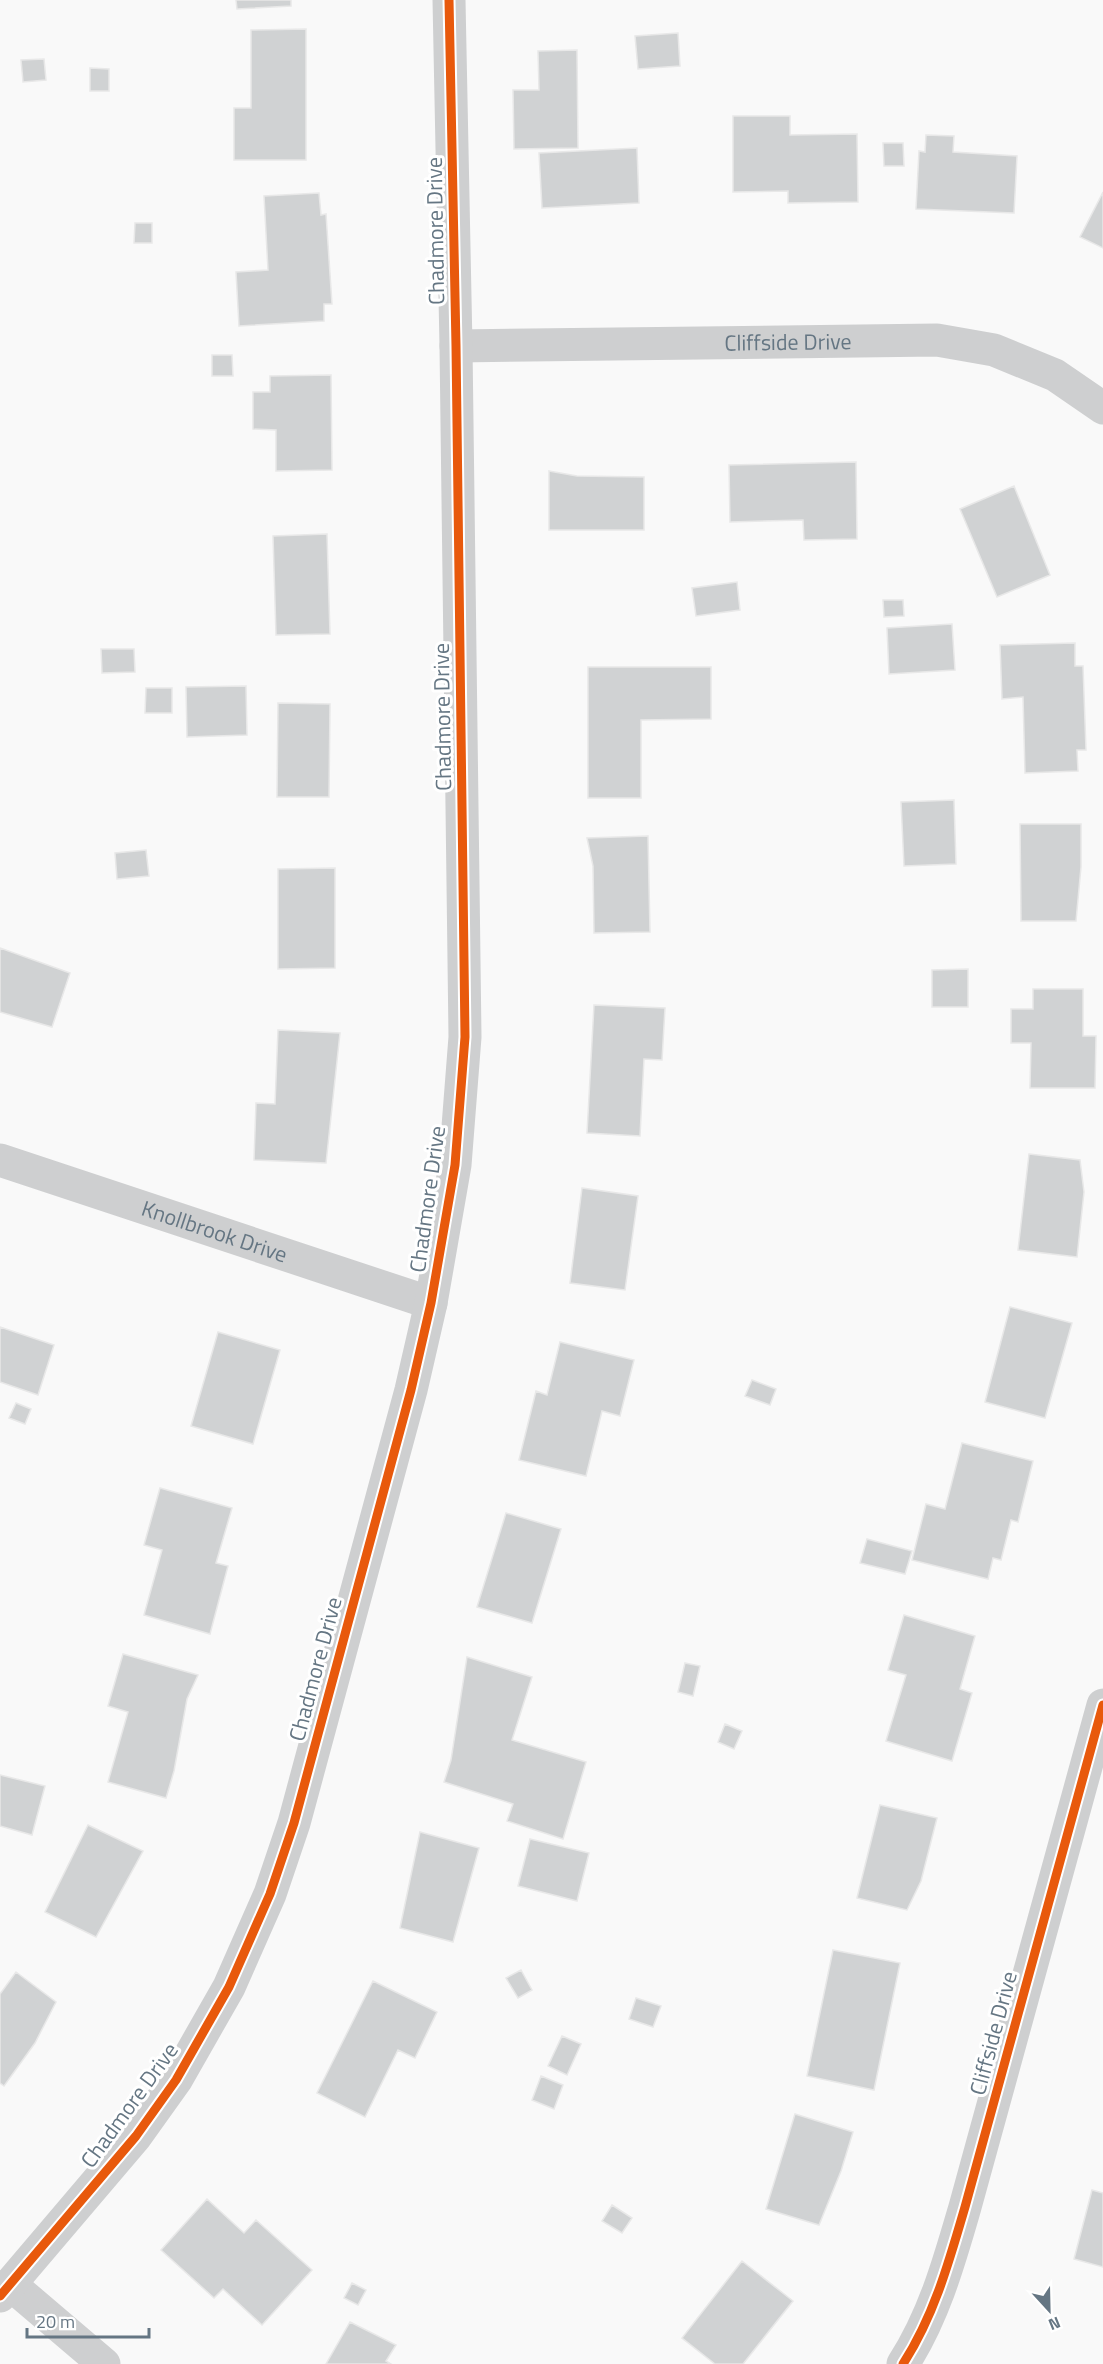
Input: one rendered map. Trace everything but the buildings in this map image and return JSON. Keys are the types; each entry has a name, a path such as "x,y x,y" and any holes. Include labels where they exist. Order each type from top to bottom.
{"street":[{"name":"Chadmore Drive","path":"5,2290 136,2136 176,2080 229,1987 265,1904 294,1823 411,1390 431,1303 454,1165 465,1037 449,0"},
{"name":"Cliffside Drive","path":"456,346 937,340 994,350 1055,375 1103,408"},
{"name":"Knollbrook Drive","path":"0,1160 431,1303"},
{"name":"Cliffside Drive","path":"903,2364 920,2337 949,2263 1103,1705"},
{"path":"5,2290 104,2364"}],"cycle path":[{"path":"0,2296 136,2136 176,2080 229,1987 270,1894 294,1823 411,1390 431,1303 455,1165 465,1037 449,0"},
{"path":"903,2364 924,2327 953,2248 1103,1705"}]}
